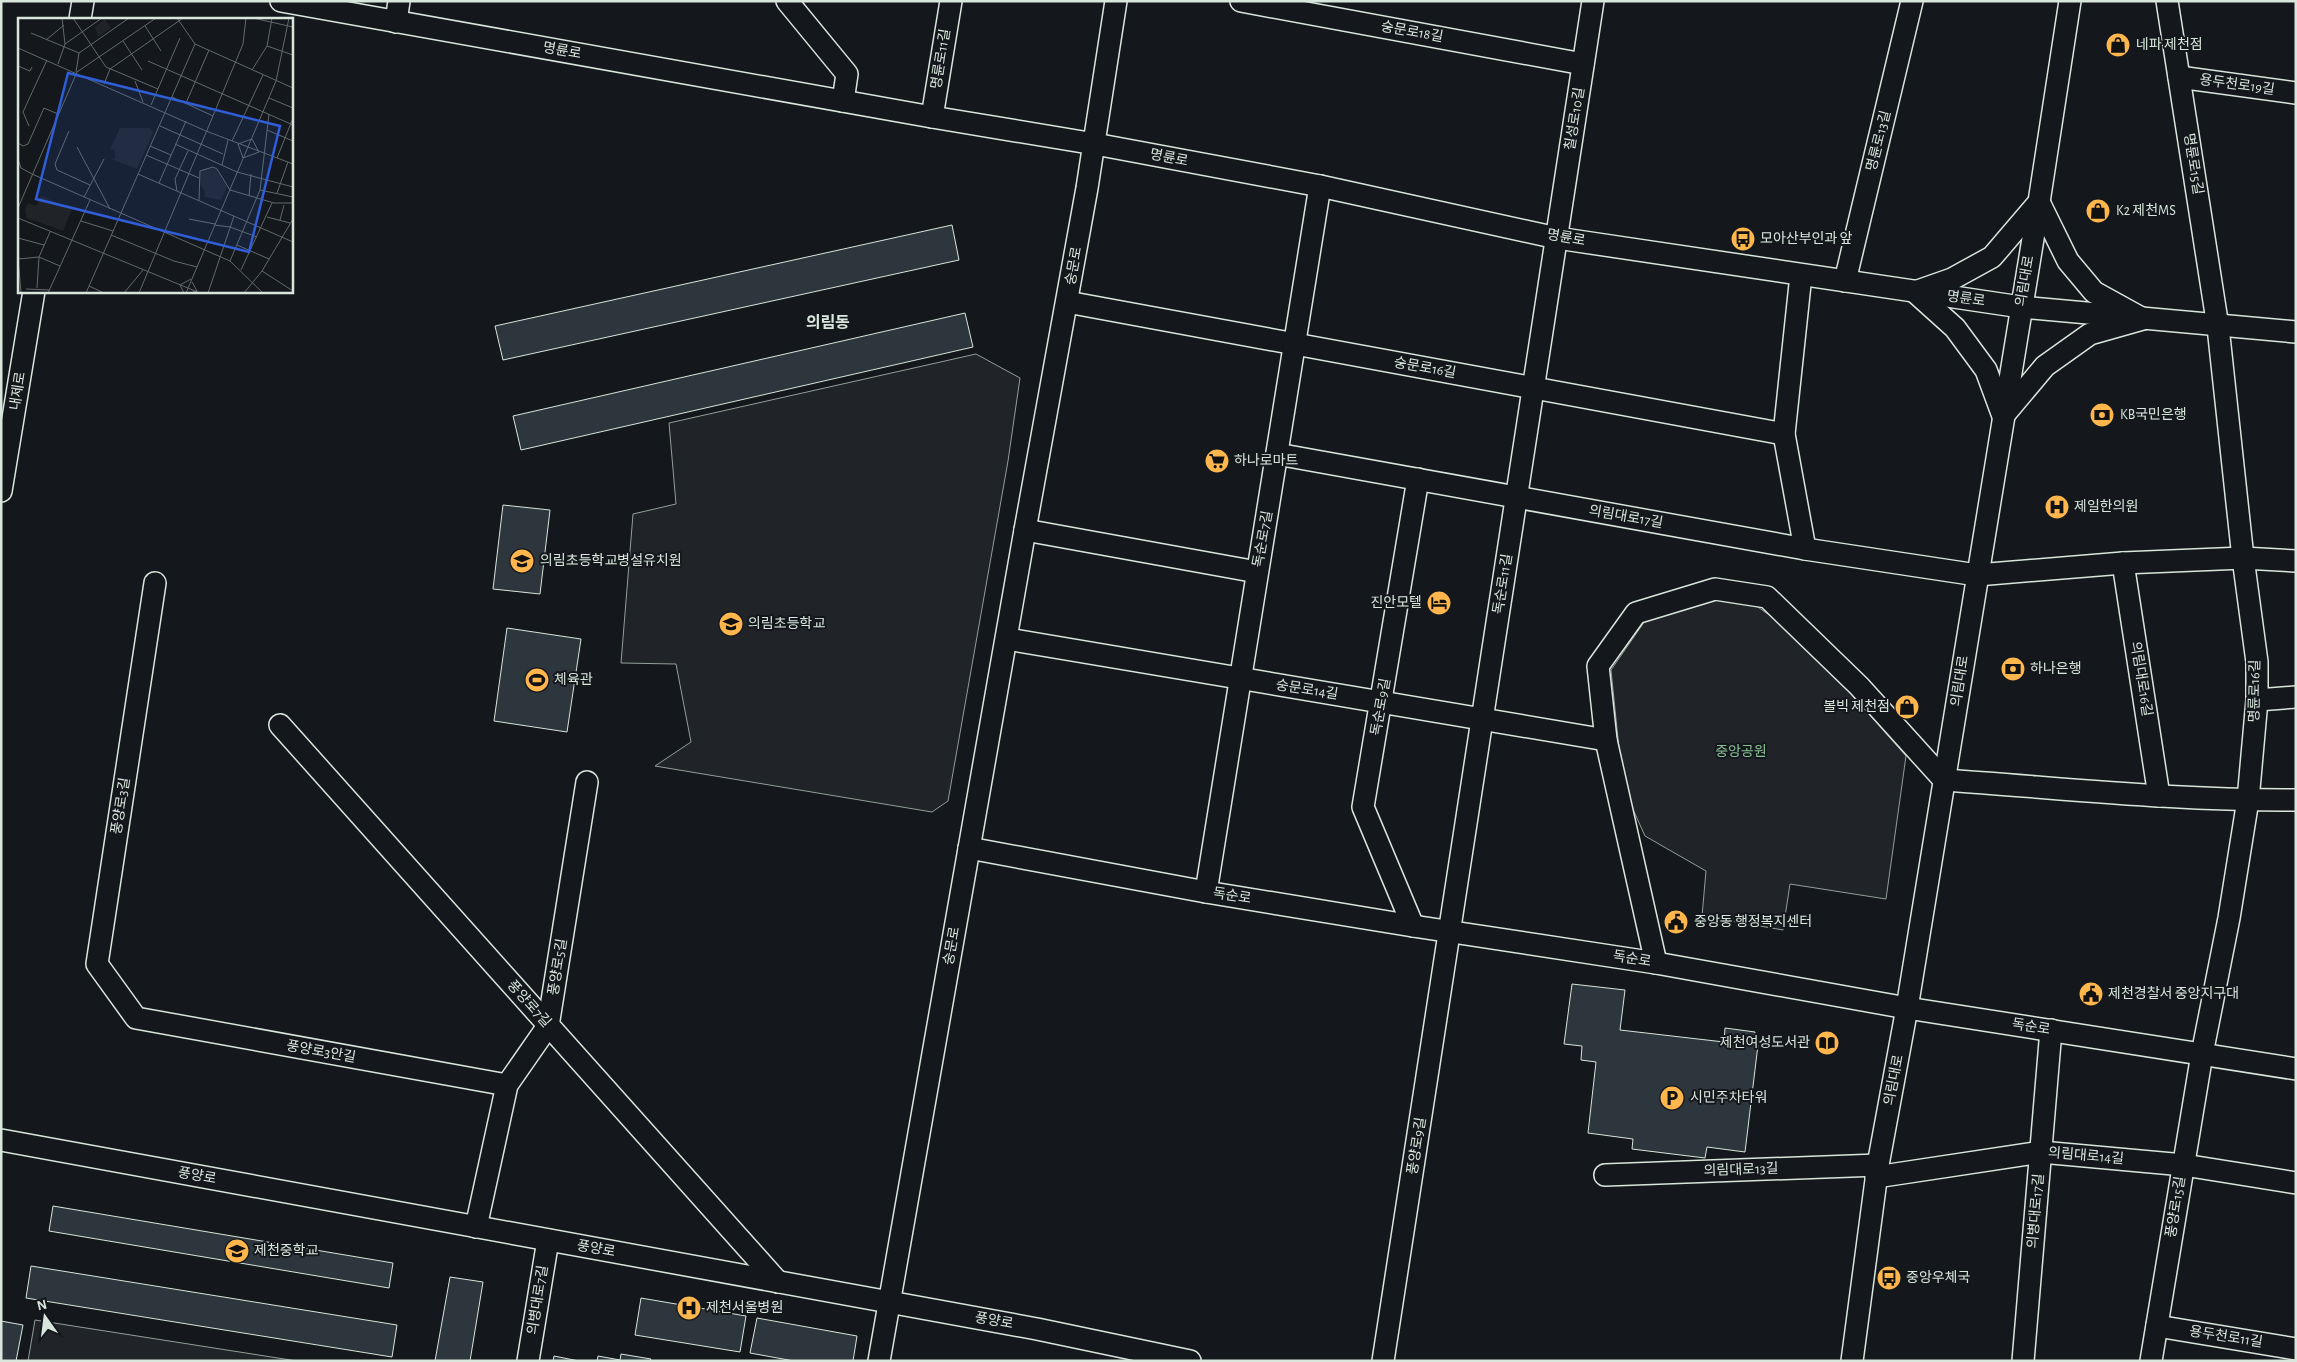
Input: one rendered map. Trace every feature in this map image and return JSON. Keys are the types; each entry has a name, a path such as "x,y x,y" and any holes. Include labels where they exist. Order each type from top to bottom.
{"street":[{"path":"80,18 83,1"},
{"name":"명륜로","path":"281,1 397,11 843,101 1095,144 1320,186 1557,238 2021,307 2218,327 2296,332"},
{"path":"787,1 847,74 843,101"},
{"name":"명륜로11길","path":"932,117 951,1"},
{"name":"숭문로","path":"879,1361 1095,144 1116,1"},
{"name":"숭문로18길","path":"1241,1 1282,5 1583,64"},
{"name":"칠성로10길","path":"1557,238 1593,1"},
{"name":"명륜로13길","path":"1845,281 1912,1"},
{"name":"의림대로","path":"1852,1361 1877,1171 1908,1008 1976,575 2039,202 2070,1"},
{"name":"명륜로15길","path":"2167,1 2218,327"},
{"name":"용두천로19길","path":"2179,76 2296,94"},
{"name":"독순로7길","path":"1206,892 1320,186"},
{"path":"2039,202 2068,261 2094,292 2143,319 2090,334 2045,366 2003,416 1986,370 1954,328 1915,292 1952,279 1992,257 2039,202"},
{"name":"독순로11길","path":"1450,931 1557,238"},
{"path":"1801,275 1784,434 1805,549"},
{"name":"내제로","path":"1,491 5,442 34,292"},
{"name":"숭문로16길","path":"1067,302 1784,434"},
{"name":"명륜로16길","path":"2202,1054 2228,926 2248,800 2257,700 2257,662 2243,558 2218,327"},
{"name":"의림대로17길","path":"1277,454 1805,549 1976,575 2123,563 2243,558 2296,561"},
{"name":"독순로9길","path":"1413,926 1363,807 1418,479"},
{"path":"1025,530 1257,572"},
{"name":"의림대로16길","path":"2123,563 2159,796"},
{"name":"풍양로3길","path":"136,1018 97,964 155,583"},
{"path":"1656,963 1606,740 1598,666 1636,613 1716,589 1767,597 1859,686 1944,780 2159,796 2296,800"},
{"name":"숭문로14길","path":"1007,639 1606,740"},
{"path":"2257,700 2296,697"},
{"name":"풍양로7길","path":"280,725 778,1282"},
{"name":"풍양로5길","path":"476,1227 507,1085 548,1026 587,782"},
{"name":"독순로","path":"969,848 1206,892 1656,963 1908,1008 2296,1069"},
{"name":"풍양로9길","path":"1383,1361 1450,931"},
{"name":"풍양로3안길","path":"136,1018 507,1085"},
{"name":"의병대로17길","path":"2022,1361 2051,1030"},
{"name":"풍양로15길","path":"2151,1361 2202,1054"},
{"name":"풍양로","path":"1,1140 890,1302 1190,1361"},
{"name":"의림대로14길","path":"1877,1171 2041,1152 2184,1164 2296,1183"},
{"name":"의림대로13길","path":"1605,1175 1877,1171"},
{"name":"의병대로7길","path":"528,1361 548,1240"},
{"name":"용두천로11길","path":"2157,1326 2296,1349"}],"green space":[{"path":"976,354 1020,378 1008,461 948,801 932,812 655,766 691,742 676,664 621,663 633,514 676,504 669,423"},
{"name":"중앙공원","path":"1713,599 1755,605 1802,638 1906,756 1886,899 1790,884 1783,930 1702,916 1706,871 1645,836 1623,787 1611,670 1649,615"},
{"path":"35,1320 297,1361 28,1361"}],"building":[{"path":"952,225 959,260 503,360 495,326"},
{"path":"965,313 973,347 521,450 513,416"},
{"path":"503,505 550,510 540,594 493,589"},
{"name":"체육관","path":"507,628 581,639 567,732 494,721"},
{"name":"시민주차타워","path":"1572,984 1625,990 1620,1030 1724,1042 1725,1028 1755,1032 1753,1045 1758,1045 1745,1152 1707,1147 1705,1158 1632,1149 1633,1139 1588,1133 1596,1062 1581,1060 1582,1046 1564,1044"},
{"path":"53,1206 393,1263 389,1288 49,1231"},
{"path":"31,1266 397,1325 392,1357 26,1298"},
{"path":"450,1277 483,1282 470,1361 435,1361"},
{"path":"641,1298 746,1316 740,1352 635,1335"},
{"path":"757,1318 857,1336 853,1361 794,1361 750,1353"},
{"path":"1,1321 23,1325 16,1361 1,1361"},
{"path":"621,1354 651,1359 650,1361 597,1361 598,1356 620,1360"},
{"path":"554,1356 579,1361 553,1361"}],"place":[{"name":"네파 제천점","path":"2118,45"},
{"name":"K2 제천MS","path":"2098,211"},
{"name":"모아산부인과 앞","path":"1743,239"},
{"name":"KB국민은행","path":"2102,415"},
{"name":"하나로마트","path":"1217,461"},
{"name":"제일한의원","path":"2057,507"},
{"name":"의림초등학교병설유치원","path":"522,561"},
{"name":"진안모텔","path":"1439,603"},
{"name":"의림초등학교","path":"731,624"},
{"name":"하나은행","path":"2013,669"},
{"name":"체육관","path":"537,680"},
{"name":"볼빅 제천점","path":"1907,707"},
{"name":"중앙동 행정복지센터","path":"1676,922"},
{"name":"제천경찰서 중앙지구대","path":"2091,994"},
{"name":"제천여성도서관","path":"1827,1043"},
{"name":"시민주차타워","path":"1672,1098"},
{"name":"제천중학교","path":"237,1251"},
{"name":"중앙우체국","path":"1889,1278"},
{"name":"제천서울병원","path":"689,1308"}],"district":[{"name":"의림동","path":"828,323"}]}
